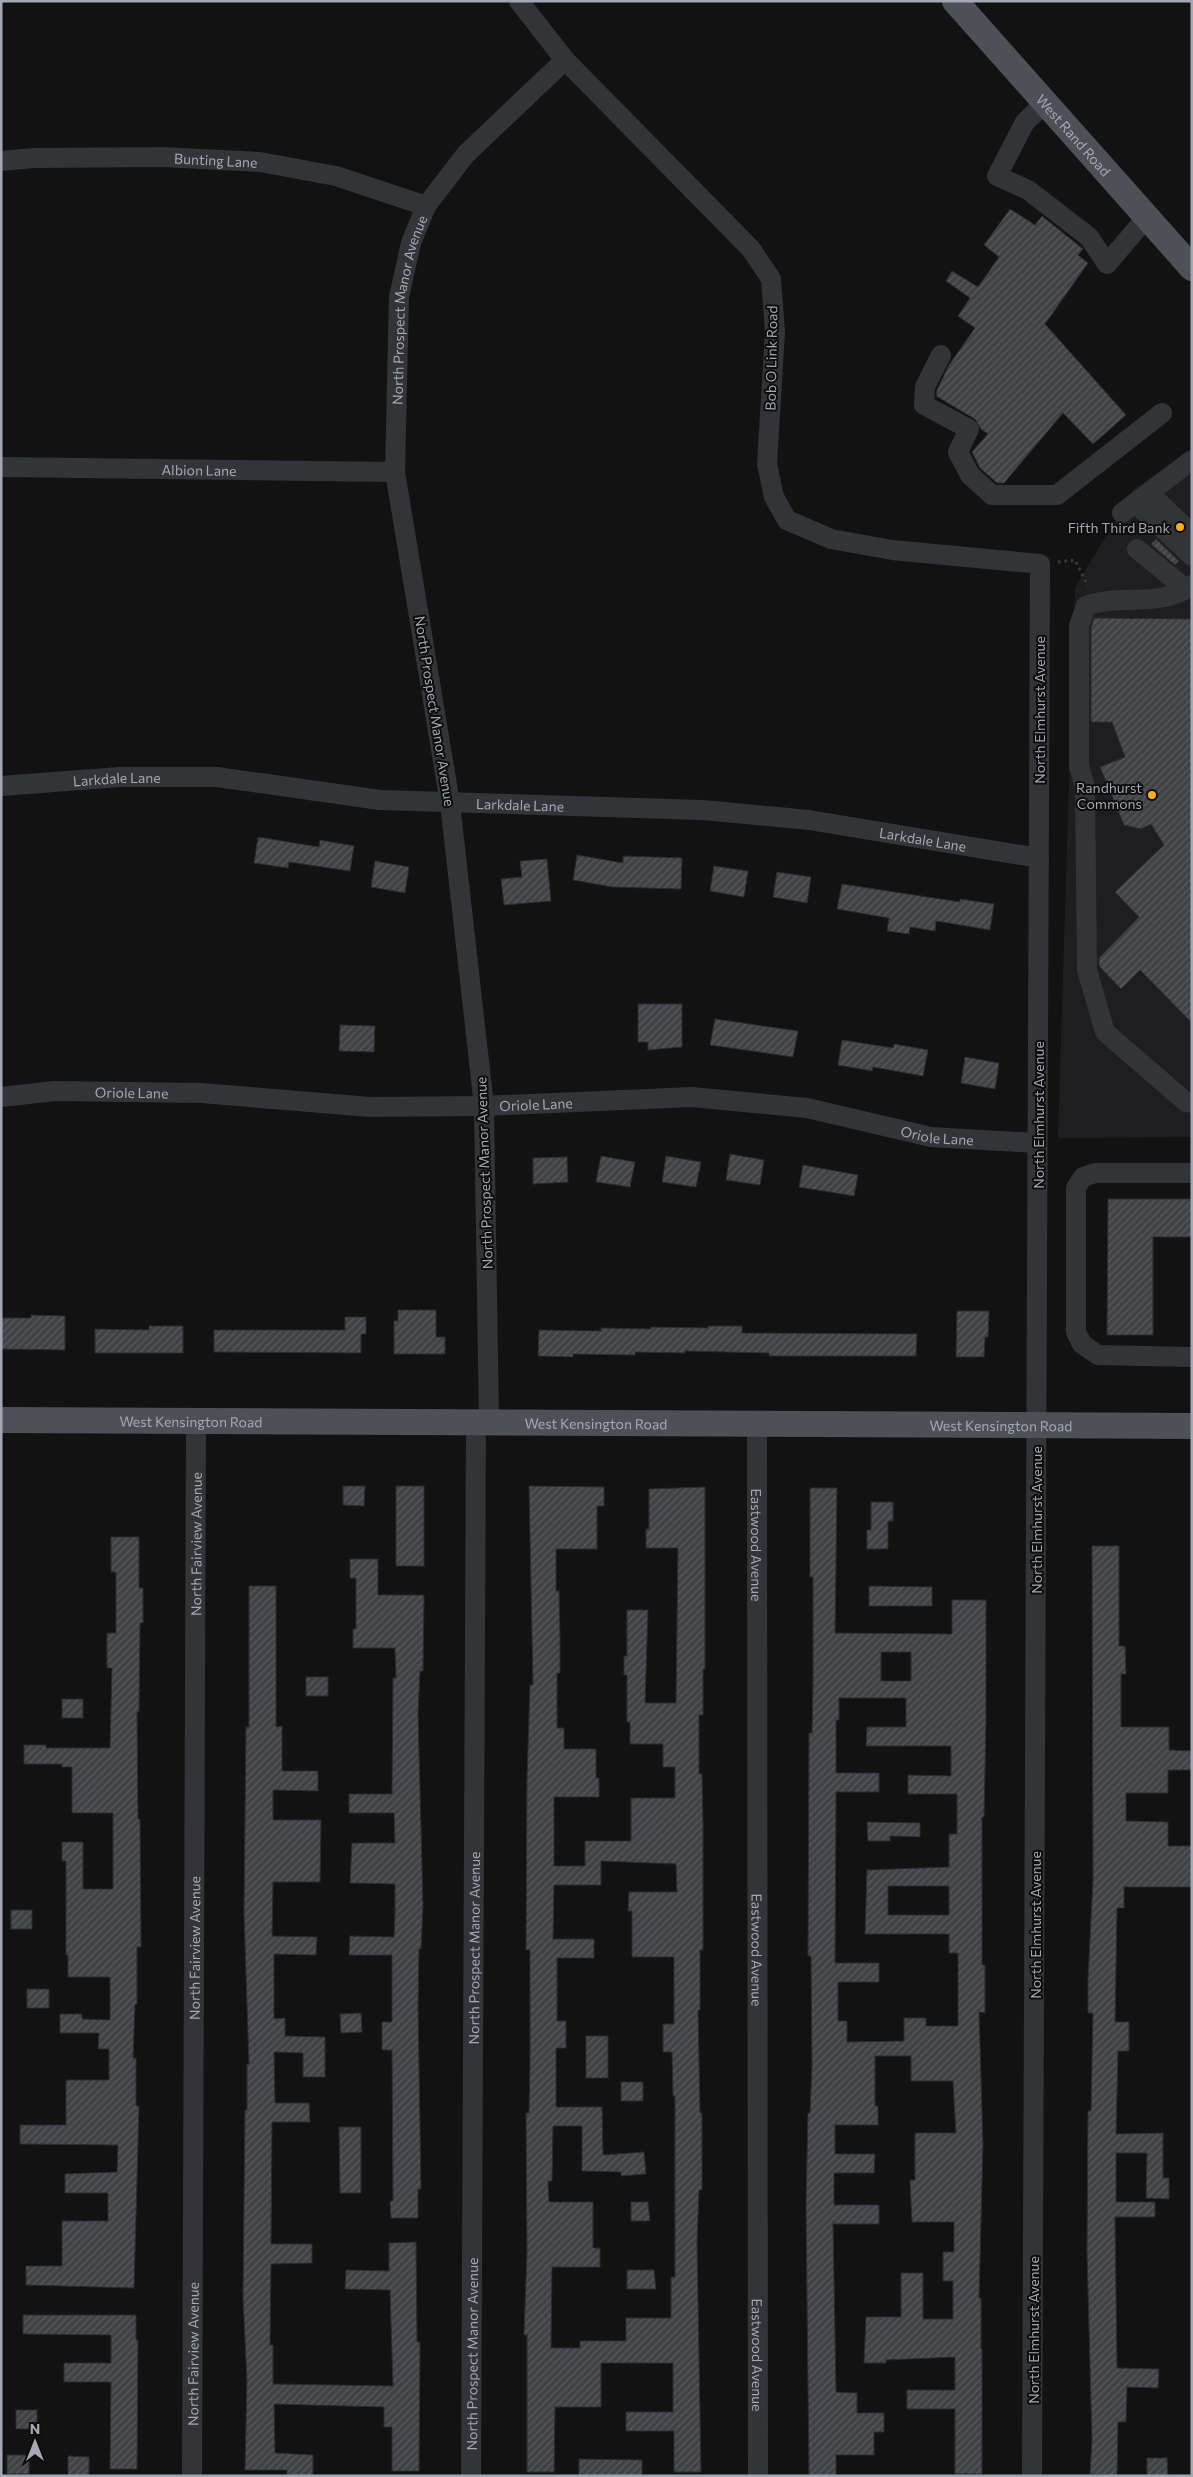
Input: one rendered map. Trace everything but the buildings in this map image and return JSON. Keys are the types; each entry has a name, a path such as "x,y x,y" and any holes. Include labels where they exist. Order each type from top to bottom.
{"main road":[{"name":"West Rand Road","path":"955,1 1192,268"},
{"name":"West Kensington Road","path":"1,1420 1192,1426"}],"street":[{"name":"Bob O Link Road","path":"519,1 566,60 751,248 771,279 775,332 768,464 774,497 787,520 831,539 892,550 1040,564"},
{"name":"North Prospect Manor Avenue","path":"471,2476 484,1106 450,804 395,472 399,297 411,243 426,206 466,154 566,60"},
{"path":"1045,103 1025,122 997,176 1028,190 1089,237 1107,264 1146,217"},
{"name":"Bunting Lane","path":"1,161 34,158 163,157 260,162 336,176 426,206"},
{"path":"941,355 925,386 924,405 969,429 958,452 970,475 992,495 1057,495 1162,413"},
{"path":"1135,503 1192,460"},
{"name":"Albion Lane","path":"1,467 395,472"},
{"path":"1135,503 1192,534"},
{"path":"1135,503 1192,556"},
{"path":"1137,549 1189,587"},
{"name":"North Elmhurst Avenue","path":"1032,2476 1040,564"},
{"path":"1189,587 1158,599 1096,602 1086,606 1079,626 1079,766 1085,787 1087,970 1105,1032 1186,1102 1192,1103"},
{"name":"Larkdale Lane","path":"1,786 120,777 217,777 380,800 450,804 703,810 809,820 1039,858"},
{"name":"Oriole Lane","path":"1,1097 56,1091 201,1093 370,1107 484,1106 692,1097 807,1108 931,1137 1037,1143"},
{"path":"1192,1173 1095,1173 1083,1177 1076,1188 1076,1332 1082,1344 1098,1355 1192,1358"},
{"name":"North Fairview Avenue","path":"192,2476 196,1421"},
{"name":"Eastwood Avenue","path":"756,1424 758,2476"}],"path":[{"path":"1040,564 1075,560 1096,602"}],"shaded area":[{"name":"Randhurst Commons","path":"1192,449 1192,1137 1058,1138 1075,588 1133,490"}],"place":[{"name":"Fifth Third Bank","path":"1180,527"},
{"name":"Randhurst Commons","path":"1152,795"}]}
